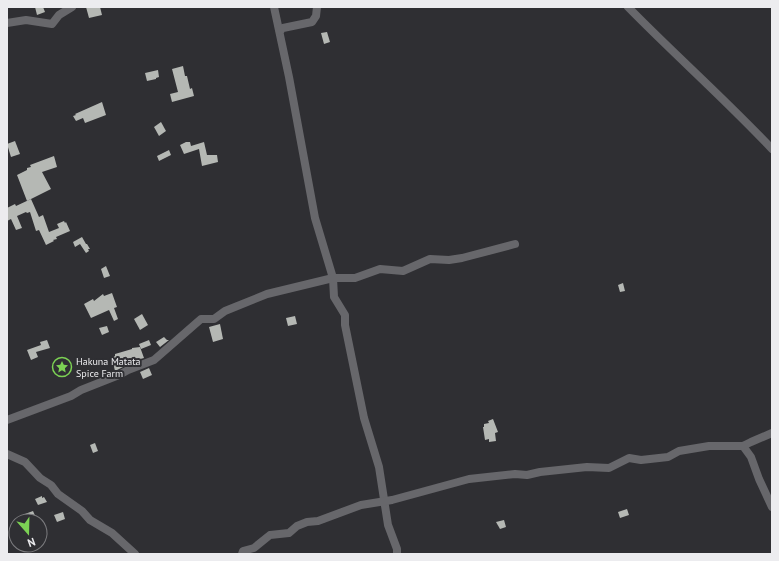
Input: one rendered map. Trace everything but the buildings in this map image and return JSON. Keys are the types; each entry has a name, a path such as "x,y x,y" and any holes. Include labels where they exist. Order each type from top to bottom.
{"street":[{"path":"7,23 26,20 52,24 59,15 72,7"},
{"path":"274,7 280,31 315,218 325,257 333,278 334,297 345,315 346,332 364,418 379,467 388,525 397,549 397,554"},
{"path":"280,31 284,28 312,22 316,16 317,7"},
{"path":"628,7 772,149"},
{"path":"7,420 70,396 154,360 201,320 214,319 225,311 267,294 333,278 355,278 380,269 403,271 430,260 462,258 515,244"},
{"path":"242,554 243,551 254,548 270,535 289,533 297,526 307,522 318,521 361,505 384,502 469,479 515,474 527,475 540,472 587,467 609,468 629,458 641,460 668,458 679,451 709,446 743,446 772,433"},
{"path":"743,446 751,457 772,507"},
{"path":"7,454 25,462 40,478 51,485 58,494 82,511 90,520 112,533 135,554"}],"place":[{"name":"Hakuna Matata Spice Farm","path":"62,367"}]}
